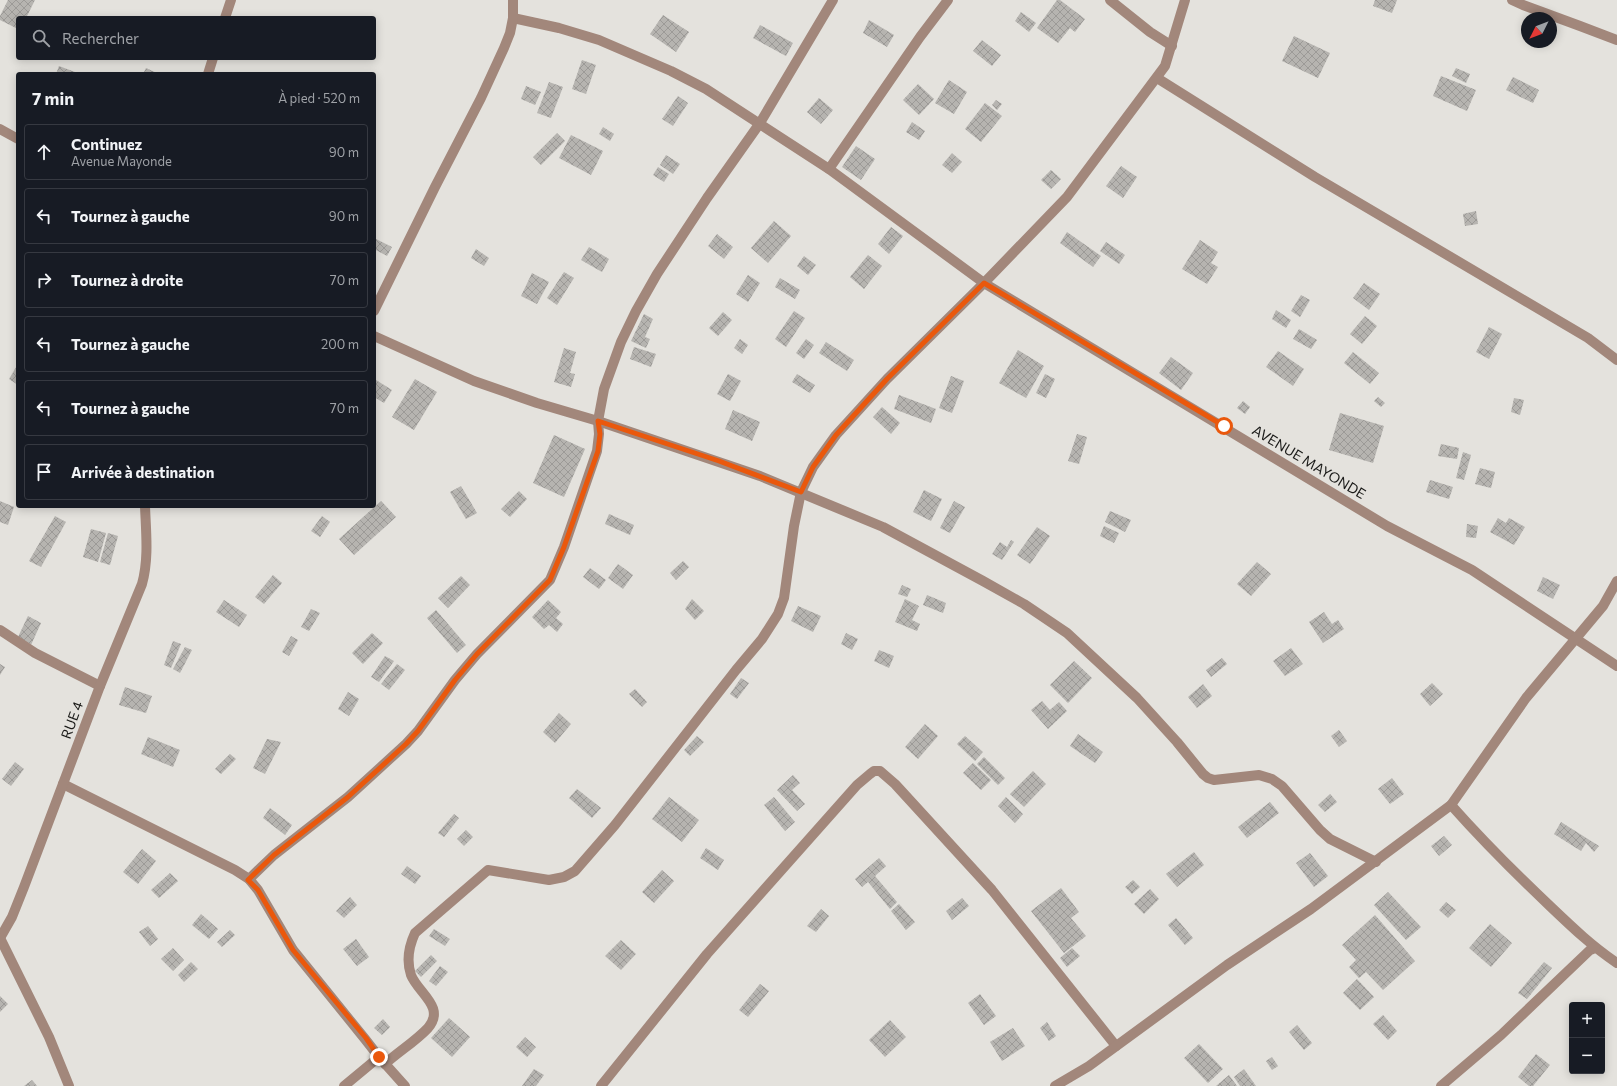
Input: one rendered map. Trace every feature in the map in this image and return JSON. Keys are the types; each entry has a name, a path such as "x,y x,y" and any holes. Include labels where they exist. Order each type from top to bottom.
{"street":[{"path":"226,16 231,0"},
{"path":"376,307 435,187 482,98 506,43 513,18 513,0"},
{"path":"248,880 285,846 348,797 406,744 418,731 455,680 477,654 550,580 564,547 598,451 600,434 598,421 604,389 621,342 636,311 657,274 702,204 760,123 833,0"},
{"path":"829,169 911,50 948,0"},
{"path":"1110,0 1150,32 1172,46"},
{"path":"344,1086 428,1027 434,1015 434,1008 412,976 409,961 409,945 415,933 488,870 549,880 564,877 575,871 615,825 762,639 778,614 784,598 794,526 801,492 813,467 836,435 887,379 984,283 1067,197 1165,66 1185,0"},
{"path":"1512,0 1617,40"},
{"name":"AVENUE MAYONDE","path":"513,18 560,28 599,40 677,74 706,89 829,169 984,283 1387,526 1472,570 1617,666"},
{"path":"209,72 212,60"},
{"path":"1157,78 1315,176 1588,338 1617,360"},
{"path":"0,129 16,138"},
{"path":"376,337 474,381 537,403 598,421 719,461 801,492 883,527 1024,604 1067,633 1137,698 1208,778 1214,780 1259,775 1272,779 1282,786 1320,830 1330,839 1376,862"},
{"name":"RUE 4","path":"0,938 15,911 100,686 146,571 147,559 144,508"},
{"path":"1055,1086 1089,1066 1227,965 1311,909 1451,805 1526,698 1602,606 1617,581"},
{"path":"0,630 35,653 100,686"},
{"path":"601,1086 712,948 857,785 870,774 880,771 895,784 992,890 1116,1046"},
{"path":"63,784 235,870 248,880 258,890 293,950 366,1038 382,1060 405,1086"},
{"path":"1451,805 1473,830 1537,894 1595,948 1617,963"},
{"path":"0,938 50,1037 68,1086"},
{"path":"1441,1086 1501,1035 1590,950 1595,948"}],"building":[{"path":"8,0 35,0 27,16 16,16 16,28 0,20 0,16"},
{"path":"1057,0 1060,0 1085,19 1075,32 1070,28 1058,43 1037,28"},
{"path":"1375,0 1397,0 1392,13 1373,6"},
{"path":"1021,12 1036,23 1029,32 1015,21"},
{"path":"663,15 689,32 676,52 650,34"},
{"path":"869,20 894,35 887,47 863,33"},
{"path":"760,25 793,43 786,56 753,38"},
{"path":"1294,36 1330,53 1318,78 1282,61"},
{"path":"982,40 1001,55 992,66 973,51"},
{"path":"582,60 596,65 586,94 572,89"},
{"path":"59,66 75,72 57,72"},
{"path":"146,68 155,72 144,72"},
{"path":"1456,68 1470,74 1466,83 1452,76"},
{"path":"1441,76 1476,90 1467,111 1433,96"},
{"path":"1513,77 1539,90 1533,103 1506,90"},
{"path":"949,80 967,92 954,114 935,103"},
{"path":"549,82 563,87 551,118 537,113"},
{"path":"918,84 934,99 919,115 903,100"},
{"path":"526,86 541,92 535,105 521,99"},
{"path":"678,96 688,103 673,126 662,119"},
{"path":"819,98 833,110 821,124 807,112"},
{"path":"996,100 1002,104 997,110 992,105"},
{"path":"985,103 1002,116 981,142 965,129"},
{"path":"912,122 925,131 919,140 906,132"},
{"path":"603,127 614,134 610,141 599,134"},
{"path":"557,133 565,141 541,165 533,157"},
{"path":"571,135 603,151 591,175 559,158"},
{"path":"856,146 875,159 861,180 842,167"},
{"path":"952,153 962,162 952,173 942,165"},
{"path":"666,155 680,164 673,174 660,165"},
{"path":"1121,166 1137,177 1123,198 1106,186"},
{"path":"658,167 669,174 664,182 653,175"},
{"path":"1051,170 1061,179 1051,189 1041,180"},
{"path":"1476,211 1478,224 1465,226 1463,214"},
{"path":"774,221 791,236 768,263 751,248"},
{"path":"891,227 903,236 889,254 878,244"},
{"path":"1067,232 1101,256 1093,267 1060,243"},
{"path":"717,234 733,247 724,259 708,246"},
{"path":"376,239 392,247 387,256 376,250"},
{"path":"1200,240 1218,252 1211,263 1218,267 1207,284 1182,269"},
{"path":"1106,242 1125,255 1119,264 1100,251"},
{"path":"589,247 609,259 602,272 581,260"},
{"path":"476,249 489,258 484,266 471,258"},
{"path":"868,255 882,266 864,289 850,277"},
{"path":"804,256 816,265 808,275 797,266"},
{"path":"564,272 574,278 557,305 547,298"},
{"path":"532,273 549,282 537,304 521,296"},
{"path":"748,275 760,283 748,302 736,294"},
{"path":"780,278 800,290 795,299 775,287"},
{"path":"1364,283 1380,294 1369,310 1353,298"},
{"path":"1301,295 1310,300 1300,317 1291,311"},
{"path":"1276,310 1291,320 1286,328 1272,319"},
{"path":"794,311 805,318 786,347 775,339"},
{"path":"723,312 732,320 718,336 709,328"},
{"path":"644,314 653,319 645,337 650,339 646,348 631,341"},
{"path":"1365,316 1377,326 1362,344 1350,334"},
{"path":"1489,327 1502,334 1489,359 1476,352"},
{"path":"1299,329 1317,340 1311,349 1293,339"},
{"path":"740,339 748,345 742,354 734,348"},
{"path":"806,339 814,345 804,359 796,353"},
{"path":"826,342 854,360 847,371 819,353"},
{"path":"634,347 656,354 651,367 630,359"},
{"path":"564,348 576,352 570,373 575,374 571,387 554,382"},
{"path":"1018,350 1044,366 1026,398 999,383"},
{"path":"1278,351 1304,369 1293,386 1266,367"},
{"path":"1353,352 1379,373 1370,384 1344,363"},
{"path":"1171,357 1193,373 1181,390 1159,373"},
{"path":"16,367 16,384 9,379"},
{"path":"728,374 741,381 730,401 717,394"},
{"path":"797,374 815,385 810,393 792,382"},
{"path":"1045,374 1055,379 1046,398 1036,393"},
{"path":"951,376 964,381 952,413 939,408"},
{"path":"415,379 437,392 414,430 392,417"},
{"path":"376,380 392,390 384,403 376,398"},
{"path":"899,395 936,409 931,423 894,409"},
{"path":"1378,397 1385,403 1381,407 1374,401"},
{"path":"1514,398 1524,400 1520,415 1511,412"},
{"path":"1243,401 1250,407 1245,414 1237,408"},
{"path":"882,407 900,423 891,434 873,417"},
{"path":"733,410 760,422 752,441 725,429"},
{"path":"1340,413 1384,426 1373,463 1329,450"},
{"path":"1077,434 1087,437 1079,464 1068,461"},
{"path":"554,435 585,449 564,497 533,483"},
{"path":"1441,444 1459,448 1457,459 1438,456"},
{"path":"1463,452 1471,455 1464,480 1456,478"},
{"path":"1480,468 1495,472 1491,488 1475,484"},
{"path":"1430,480 1453,487 1449,499 1426,492"},
{"path":"461,486 477,513 466,519 450,492"},
{"path":"924,490 942,499 931,521 913,512"},
{"path":"519,491 527,499 510,517 501,509"},
{"path":"0,501 14,507 8,525 0,522"},
{"path":"381,501 396,517 354,555 339,539 373,508 376,508 376,506"},
{"path":"954,501 965,507 950,533 940,528"},
{"path":"1110,511 1131,520 1125,532 1105,522"},
{"path":"609,514 634,525 630,535 605,524"},
{"path":"55,516 66,522 41,567 29,561"},
{"path":"322,516 330,522 320,537 311,531"},
{"path":"1498,518 1506,523 1509,518 1525,527 1514,545 1490,532"},
{"path":"1467,524 1478,526 1476,538 1466,537"},
{"path":"1104,526 1119,533 1114,543 1100,536"},
{"path":"1037,527 1050,536 1030,564 1017,555"},
{"path":"91,529 106,533 98,562 83,557"},
{"path":"108,533 118,536 110,565 100,562"},
{"path":"1011,540 1014,542 1002,560 992,554 1000,542 1007,547"},
{"path":"683,561 689,567 676,580 670,573"},
{"path":"1257,562 1271,574 1251,596 1237,584"},
{"path":"618,564 633,575 623,589 608,578"},
{"path":"590,568 606,580 599,589 583,577"},
{"path":"273,575 282,583 264,604 255,597"},
{"path":"461,576 470,585 448,608 438,598"},
{"path":"1543,577 1560,585 1553,599 1537,591"},
{"path":"902,585 911,589 907,597 898,594"},
{"path":"927,595 946,603 943,613 923,605"},
{"path":"692,599 704,611 695,620 685,609"},
{"path":"905,599 919,606 912,620 920,624 917,631 895,622"},
{"path":"224,600 247,615 239,627 216,612"},
{"path":"548,600 561,612 556,618 563,624 557,632 549,625 544,629 532,617"},
{"path":"798,606 821,616 813,632 791,621"},
{"path":"311,609 320,613 309,631 301,627"},
{"path":"436,610 466,645 457,653 427,618"},
{"path":"1324,612 1332,624 1338,620 1344,629 1323,643 1309,622"},
{"path":"28,616 41,623 31,645 17,639"},
{"path":"372,633 383,643 363,664 352,653"},
{"path":"846,633 858,639 852,650 841,644"},
{"path":"291,636 298,640 289,656 282,652"},
{"path":"173,641 181,644 171,668 164,665"},
{"path":"185,647 192,650 180,673 173,669"},
{"path":"1291,648 1303,664 1285,676 1273,661"},
{"path":"879,650 894,656 889,668 874,661"},
{"path":"385,656 394,661 379,682 371,677"},
{"path":"1222,658 1227,664 1211,677 1206,670"},
{"path":"1074,661 1092,678 1068,703 1050,685"},
{"path":"0,664 5,667 0,675"},
{"path":"397,664 405,670 389,690 381,684"},
{"path":"741,678 749,683 737,699 730,694"},
{"path":"1432,683 1443,694 1430,706 1420,694"},
{"path":"1203,684 1212,696 1197,708 1188,697"},
{"path":"125,687 152,696 146,713 119,705"},
{"path":"635,689 647,702 642,707 629,694"},
{"path":"348,692 359,699 349,716 338,709"},
{"path":"1042,701 1050,710 1059,702 1067,711 1048,729 1031,710"},
{"path":"559,713 571,724 555,743 543,732"},
{"path":"925,724 938,736 918,759 905,747"},
{"path":"1339,730 1347,741 1339,747 1331,736"},
{"path":"1078,734 1103,752 1095,763 1070,746"},
{"path":"697,736 704,742 690,756 684,750"},
{"path":"965,736 983,752 975,761 957,744"},
{"path":"148,737 180,750 173,767 141,754"},
{"path":"267,739 281,742 265,774 253,768"},
{"path":"230,754 236,759 221,774 215,769"},
{"path":"984,757 1005,778 998,785 977,764"},
{"path":"15,762 24,769 11,786 2,779"},
{"path":"973,763 991,780 981,790 963,773"},
{"path":"1033,771 1046,784 1024,807 1010,794"},
{"path":"793,775 800,783 792,790 805,804 797,811 777,790"},
{"path":"1392,778 1404,794 1390,804 1378,789"},
{"path":"577,789 601,808 592,818 569,798"},
{"path":"1330,794 1337,802 1325,812 1318,805"},
{"path":"669,797 699,820 682,842 652,819"},
{"path":"774,797 795,822 785,831 764,805"},
{"path":"1006,797 1023,814 1015,823 998,806"},
{"path":"1270,802 1279,813 1247,838 1238,827"},
{"path":"270,808 292,825 285,835 263,818"},
{"path":"454,814 459,818 444,837 438,833"},
{"path":"1561,822 1599,846 1594,852 1586,843 1581,851 1554,834"},
{"path":"466,830 473,837 464,846 457,839"},
{"path":"1444,836 1452,845 1439,856 1431,846"},
{"path":"706,848 724,860 718,870 700,858"},
{"path":"142,849 156,861 138,884 123,872"},
{"path":"1194,852 1204,865 1177,887 1166,874"},
{"path":"1310,853 1328,876 1314,887 1296,863"},
{"path":"879,858 886,866 875,876 897,902 890,909 868,882 862,887 855,879"},
{"path":"407,866 421,876 415,884 401,874"},
{"path":"662,870 674,881 654,903 642,892"},
{"path":"170,873 178,881 159,898 151,890"},
{"path":"1133,880 1140,887 1132,894 1125,887"},
{"path":"1061,888 1079,912 1071,918 1086,936 1064,953 1031,911"},
{"path":"1150,889 1159,899 1144,914 1134,904"},
{"path":"1388,892 1421,927 1406,940 1374,905"},
{"path":"350,897 357,905 344,918 336,911"},
{"path":"962,898 969,906 952,920 946,911"},
{"path":"1446,902 1456,910 1448,918 1439,910"},
{"path":"899,904 915,922 906,930 891,911"},
{"path":"821,909 829,916 816,932 807,926"},
{"path":"201,914 218,929 209,939 192,925"},
{"path":"1375,915 1415,961 1383,990 1366,972 1359,978 1349,967 1356,960 1342,945"},
{"path":"1176,918 1193,938 1185,945 1168,925"},
{"path":"1490,924 1512,943 1491,967 1469,948"},
{"path":"148,926 158,939 150,946 139,932"},
{"path":"434,929 450,939 445,946 429,936"},
{"path":"230,930 235,935 222,947 217,942"},
{"path":"356,939 369,957 357,966 343,949"},
{"path":"621,940 636,954 621,970 605,956"},
{"path":"173,948 184,960 173,971 161,959"},
{"path":"1072,948 1080,956 1067,967 1060,958"},
{"path":"431,955 437,961 421,977 415,971"},
{"path":"191,962 198,969 184,982 178,975"},
{"path":"1544,962 1552,968 1527,999 1518,993"},
{"path":"440,966 448,972 436,986 429,981"},
{"path":"1357,979 1374,997 1360,1010 1343,993"},
{"path":"760,984 769,991 748,1017 739,1010"},
{"path":"980,994 996,1016 984,1025 968,1003"},
{"path":"0,996 8,1004 0,1012"},
{"path":"1383,1015 1397,1031 1388,1040 1373,1024"},
{"path":"449,1018 470,1037 452,1057 431,1038"},
{"path":"383,1019 390,1027 382,1035 374,1028"},
{"path":"890,1020 906,1037 885,1057 869,1040"},
{"path":"1047,1022 1056,1036 1049,1041 1040,1028"},
{"path":"1297,1025 1312,1043 1304,1050 1289,1032"},
{"path":"1013,1028 1025,1046 1002,1061 990,1042"},
{"path":"525,1037 536,1047 527,1057 516,1047"},
{"path":"1199,1044 1223,1069 1208,1083 1184,1058"},
{"path":"1536,1054 1550,1065 1533,1086 1529,1086 1518,1077"},
{"path":"1272,1057 1278,1066 1272,1070 1266,1061"},
{"path":"534,1069 544,1075 536,1086 522,1086"},
{"path":"1244,1069 1256,1086 1240,1086 1234,1077"},
{"path":"1229,1075 1237,1086 1216,1086"},
{"path":"32,1080 37,1086 24,1086"}],"route":[{"path":"379,1057 366,1038 293,950 258,890 248,880 274,855 348,797 406,744 418,731 455,680 477,654 543,589 550,580 564,547 598,451 600,434 598,421 719,461 801,492 813,467 836,435 887,379 984,283 1224,426"}]}
